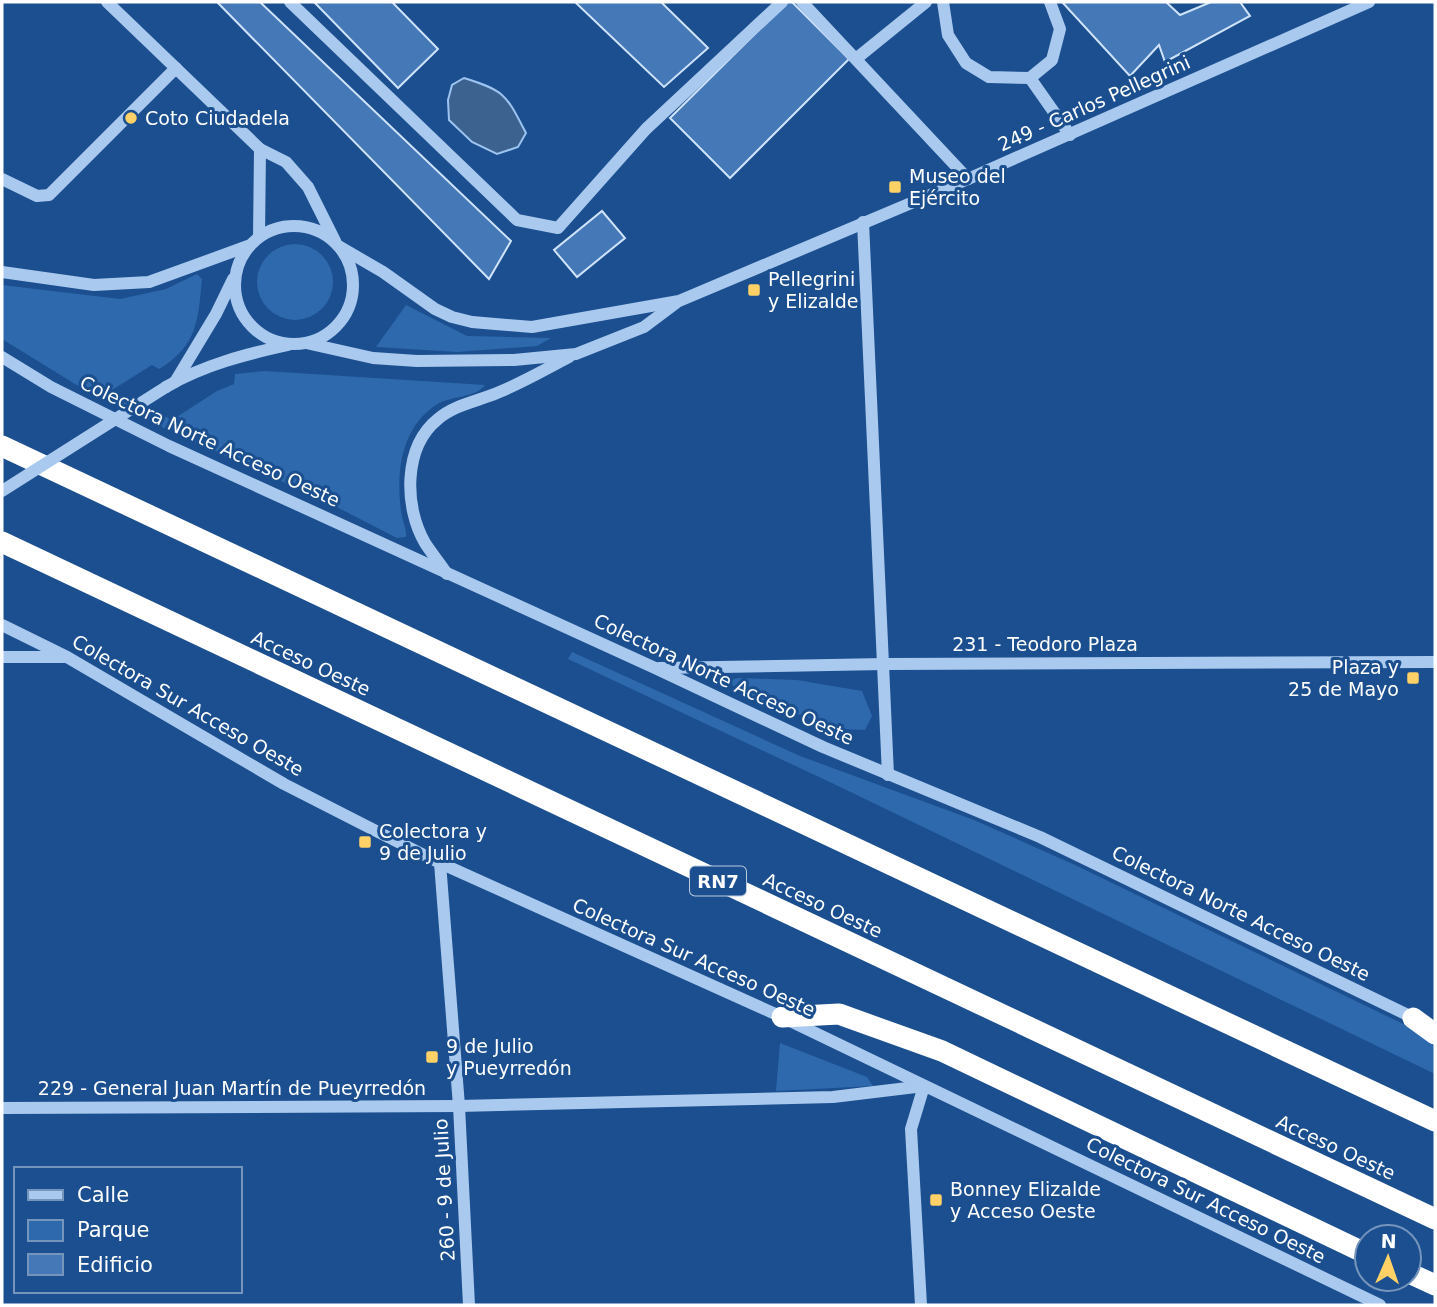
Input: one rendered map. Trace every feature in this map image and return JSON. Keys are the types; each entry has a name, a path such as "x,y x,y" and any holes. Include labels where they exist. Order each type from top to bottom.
{"highway":[{"path":"2,446 1435,1121"},
{"name":"Acceso Oeste","path":"2,542 1435,1219"},
{"path":"782,1017 839,1014 942,1051 1353,1247"},
{"path":"1413,1018 1435,1034"}],"street":[{"path":"2,491 171,385 225,362 292,344 306,343 328,333 345,316 353,293 351,269 308,187 286,162 260,149 107,2"},
{"path":"290,2 517,220 558,228 646,129 782,2"},
{"path":"802,2 968,179"},
{"path":"857,58 926,2"},
{"path":"943,2 948,35 966,63 989,77 1030,78 1052,60 1060,29 1050,2"},
{"name":"249 - Carlos Pellegrini","path":"338,244 435,309 472,322 532,327 562,324 679,301 1070,135 1368,2"},
{"path":"2,179 37,195 49,195 176,68"},
{"path":"1030,78 1070,135"},
{"path":"171,385 216,314 234,278 239,260 253,241 260,149"},
{"path":"863,222 888,775"},
{"path":"2,272 94,285 140,283 172,275 277,228 298,225 318,230 338,244"},
{"path":"234,278 236,299 244,318 259,333 292,344"},
{"name":"249 - Carlos Pellegrini","path":"306,343 373,358 417,361 514,360 576,354 644,327 679,301"},
{"path":"447,574 424,541 414,513 410,482 413,457 421,438 438,419 463,405 499,392 576,354"},
{"name":"Colectora Norte Acceso Oeste","path":"2,357 51,387 169,446 888,775 1040,837 1435,1027"},
{"name":"Colectora Sur Acceso Oeste","path":"2,625 67,657 284,784 440,863 782,1017 1380,1305"},
{"path":"2,657 67,657"},
{"name":"231 - Teodoro Plaza","path":"655,668 884,664 1435,662"},
{"name":"260 - 9 de Julio","path":"440,863 469,1305"},
{"path":"921,1305 911,1129 924,1086"},
{"name":"229 - General Juan Martín de Pueyrredón","path":"2,1108 458,1106 833,1097 924,1086"}],"green space":[{"path":"303,244 316,250 327,261 333,274 331,297 316,314 303,320 287,320 274,314 259,297 257,274 263,261 280,246"},
{"path":"197,274 202,279 197,319 182,351 159,369 152,365 112,390 172,420 217,391 234,384 235,374 265,371 485,385 475,393 436,405 424,415 408,438 399,481 406,537 397,538 325,501 96,397 2,339 2,285 120,299 166,289"},
{"path":"406,305 467,336 551,338 537,346 457,352 376,347"},
{"path":"572,652 800,756 974,820 1075,865 1428,1036 1435,1041 1435,1074 568,659"},
{"path":"738,678 797,680 862,691 872,716 865,730 841,729 745,696 728,681"},
{"path":"780,1043 867,1077 873,1086 776,1091"}],"shaded area":[{"path":"464,78 497,91 509,102 526,133 518,147 497,154 472,142 449,120 448,100 452,85"}],"building":[{"path":"217,2 260,2 511,241 489,279"},
{"path":"314,2 392,2 438,49 398,88"},
{"path":"575,2 661,2 708,48 664,87"},
{"path":"787,2 792,2 849,59 730,178 670,118"},
{"path":"1062,2 1166,2 1180,15 1211,2 1240,2 1250,16 1165,62 1159,45 1130,76"},
{"path":"602,211 625,238 577,277 554,250"}],"place":[{"name":"Coto Ciudadela","path":"131,118"},
{"name":"Museo del Ejército","path":"895,187"},
{"name":"Pellegrini y Elizalde","path":"754,290"},
{"name":"Plaza y 25 de Mayo","path":"1413,678"},
{"name":"Colectora y 9 de Julio","path":"365,842"},
{"name":"9 de Julio y Pueyrredón","path":"432,1057"},
{"name":"Bonney Elizalde y Acceso Oeste","path":"936,1200"}]}
